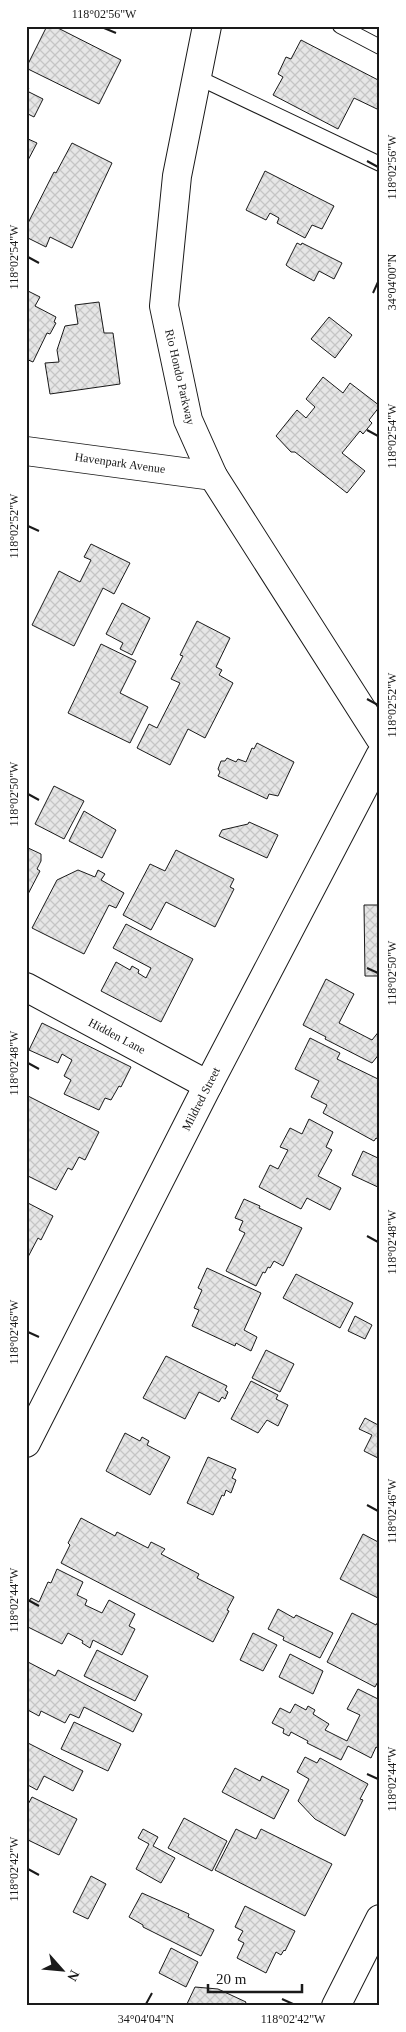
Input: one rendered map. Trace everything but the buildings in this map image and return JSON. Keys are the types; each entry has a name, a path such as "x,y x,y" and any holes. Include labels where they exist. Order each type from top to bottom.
{"street":[{"name":"Rio Hondo Parkway","path":"207,26 177,176 164,306 188,420 213,476 380,738"},
{"name":"Havenpark Avenue","path":"26,451 213,476"},
{"name":"Mildred Street","path":"26,1443 208,1085 380,756"},
{"name":"Hidden Lane","path":"26,987 208,1085"},
{"path":"336,2006 380,1919"}],"lane":[{"path":"340,26 380,46"},
{"path":"197,77 380,164"}]}
